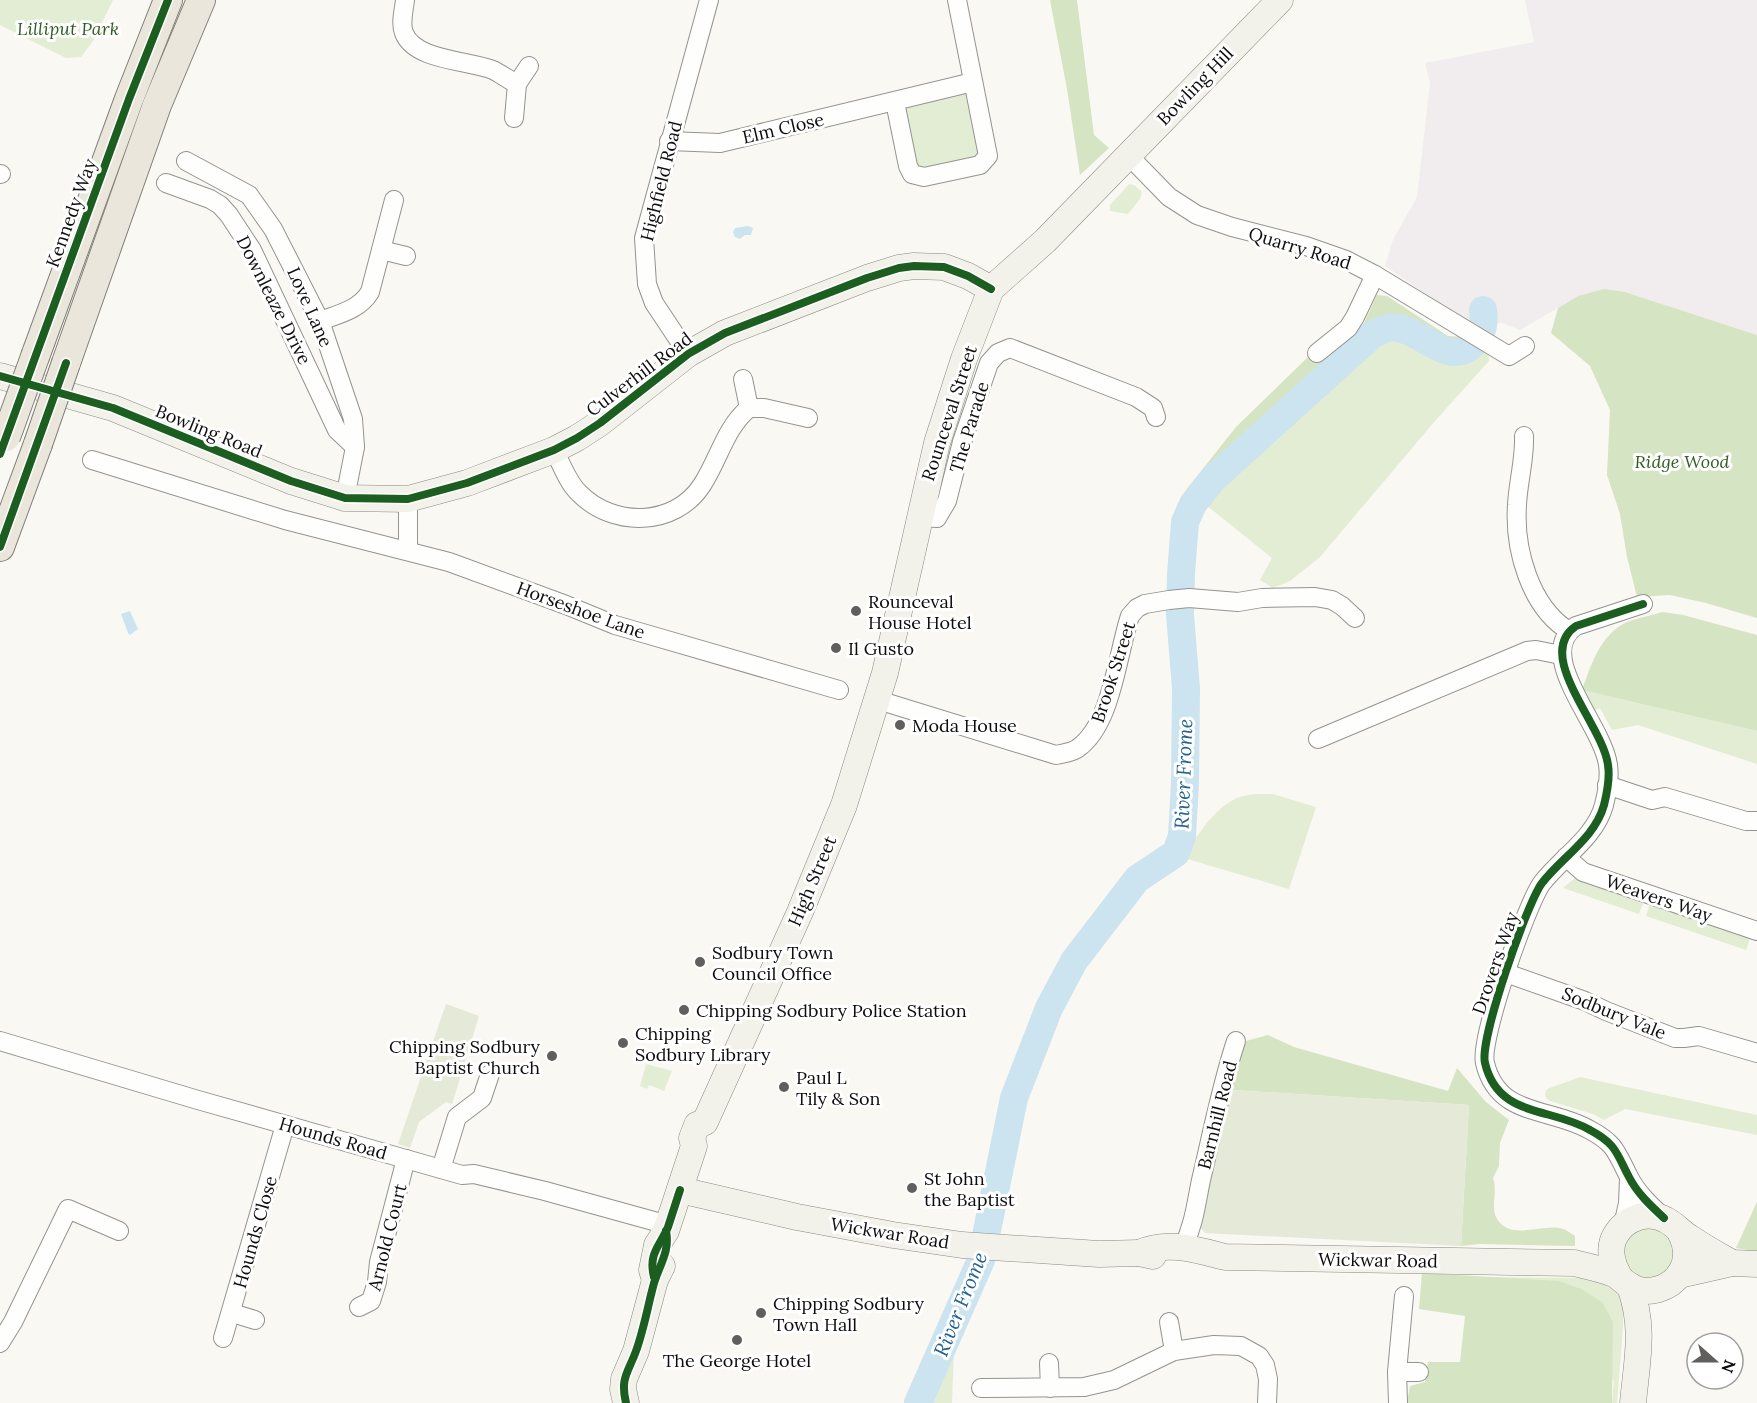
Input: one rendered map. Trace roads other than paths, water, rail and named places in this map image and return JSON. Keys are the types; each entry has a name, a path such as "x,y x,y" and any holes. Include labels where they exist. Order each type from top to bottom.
{"main road":[{"name":"Kennedy Way","path":"3,445 106,161 168,0"},
{"path":"0,547 133,170 157,105 201,0"},
{"name":"Bowling Hill","path":"1110,173 1280,0"},
{"name":"Rounceval Street","path":"878,700 905,591 927,480 947,410 991,289 1045,241 1110,173"},
{"name":"Culverhill Road","path":"408,498 467,483 554,450 600,423 687,354 725,333 867,278 899,268 944,267 968,276 991,289"},
{"name":"Bowling Road","path":"0,376 113,408 291,481 345,498 408,498"},
{"name":"High Street","path":"627,1403 623,1389 624,1379 636,1351 655,1280 668,1247 667,1228 694,1146 701,1142 707,1129 705,1122 830,839 878,700"},
{"name":"Wickwar Road","path":"680,1190 807,1219 893,1235 992,1248 1099,1254 1139,1253 1160,1246 1183,1247 1225,1257 1574,1263 1649,1291 1674,1280 1732,1263 1757,1264"},
{"path":"1574,1263 1618,1233 1632,1219 1643,1216 1672,1225 1685,1243 1687,1255 1684,1267 1640,1334"},
{"name":"Wickwar Road","path":"1672,1225 1732,1263"},
{"path":"1618,1233 1611,1257 1637,1305 1640,1334 1633,1403"}],"street":[{"path":"405,0 402,25 404,34 409,42 419,50 492,70 517,84"},
{"name":"Highfield Road","path":"687,354 654,303 647,284 644,238 709,0"},
{"path":"895,102 908,166 912,174 924,177 980,165 988,156 957,0"},
{"path":"514,118 517,84 529,66"},
{"name":"Elm Close","path":"669,141 720,142 973,82"},
{"name":"Quarry Road","path":"1128,155 1169,197 1197,214 1232,228 1306,246 1346,260 1375,274 1509,356"},
{"name":"Love Lane","path":"186,161 249,195 273,229 320,321 353,419 355,447 345,498"},
{"name":"Downleaze Drive","path":"166,183 210,199 220,205 229,215 252,250 337,430 355,447"},
{"path":"320,321 358,307 365,301 370,292 394,200"},
{"path":"381,250 406,256"},
{"path":"1317,353 1348,328 1375,274"},
{"path":"1493,366 1525,346"},
{"name":"The Parade","path":"920,517 937,519 944,508 962,442 989,363 998,353 1010,348 1136,397 1153,408 1156,417"},
{"path":"743,379 749,408"},
{"path":"554,450 578,492 598,508 619,517 646,519 669,514 685,505 702,486 739,416 749,408 764,408 808,418"},
{"path":"1524,436 1516,522 1525,572 1541,606 1554,622 1569,632"},
{"name":"Horseshoe Lane","path":"92,460 285,520 449,562 615,625 839,690"},
{"path":"408,498 408,551"},
{"name":"Brook Street","path":"878,700 1056,755 1076,750 1089,739 1103,713 1130,616 1137,608 1145,604 1189,598 1238,602 1262,597 1324,597 1342,606 1354,618"},
{"path":"1318,739 1527,651 1536,650 1561,655 1562,642 1569,632 1588,621 1643,604"},
{"name":"Drovers Way","path":"1561,655 1571,685 1599,734 1608,765 1603,807 1594,826 1541,884 1535,896 1487,1031 1484,1061 1490,1078 1508,1101 1587,1128 1603,1137 1616,1149 1629,1178 1650,1206 1672,1225"},
{"path":"1607,784 1652,800 1665,797 1713,813 1746,821 1757,821"},
{"name":"Weavers Way","path":"1566,857 1583,872 1757,931"},
{"name":"Sodbury Vale","path":"1506,973 1585,1001 1675,1038 1699,1036 1757,1053"},
{"name":"Hounds Road","path":"0,1041 462,1175 474,1174 545,1191 667,1228"},
{"name":"Barnhill Road","path":"1183,1247 1196,1216 1199,1189 1217,1110 1236,1041"},
{"path":"441,1169 457,1117 482,1098 490,1074"},
{"name":"Hounds Close","path":"224,1338 285,1125"},
{"name":"Arnold Court","path":"359,1307 371,1301 406,1159"},
{"name":"Drovers Way","path":"1618,1233 1628,1203 1629,1178"},
{"path":"0,1343 13,1322 68,1209 119,1231"},
{"path":"1398,1403 1397,1372 1404,1296"},
{"path":"232,1313 255,1320"},
{"path":"1169,1322 1174,1351"},
{"path":"981,1388 1084,1387 1114,1380 1174,1351 1214,1345 1241,1346 1259,1356 1265,1365 1268,1379 1267,1403"},
{"path":"1049,1364 1050,1388"},
{"path":"1397,1372 1419,1372"}],"water":[{"path":"748,226 753,228 751,235 745,235 740,239 735,237 733,232 735,228"},
{"path":"130,611 138,629 130,635 121,614"}],"waterway":[{"name":"River Frome","path":"918,1403 981,1260 1014,1098 1049,1008 1074,961 1137,879 1176,853 1182,836 1186,689 1180,614 1181,574 1185,522 1193,504 1213,479 1372,335 1388,328 1398,328 1445,350 1455,352 1464,350 1473,344 1481,332 1483,310"}],"place":[{"name":"Rounceval House Hotel","path":"856,611"},
{"name":"Il Gusto","path":"836,648"},
{"name":"Moda House","path":"900,725"},
{"name":"Sodbury Town Council Office","path":"700,962"},
{"name":"Chipping Sodbury Police Station","path":"684,1010"},
{"name":"Chipping Sodbury Library","path":"623,1043"},
{"name":"Chipping Sodbury Baptist Church","path":"552,1056"},
{"name":"Paul L Tily & Son","path":"784,1087"},
{"name":"St John the Baptist","path":"912,1188"},
{"name":"Chipping Sodbury Town Hall","path":"761,1313"},
{"name":"The George Hotel","path":"737,1340"}],"park label":[{"name":"Lilliput Park","path":"68,28"},
{"name":"Ridge Wood","path":"1682,461"}]}
